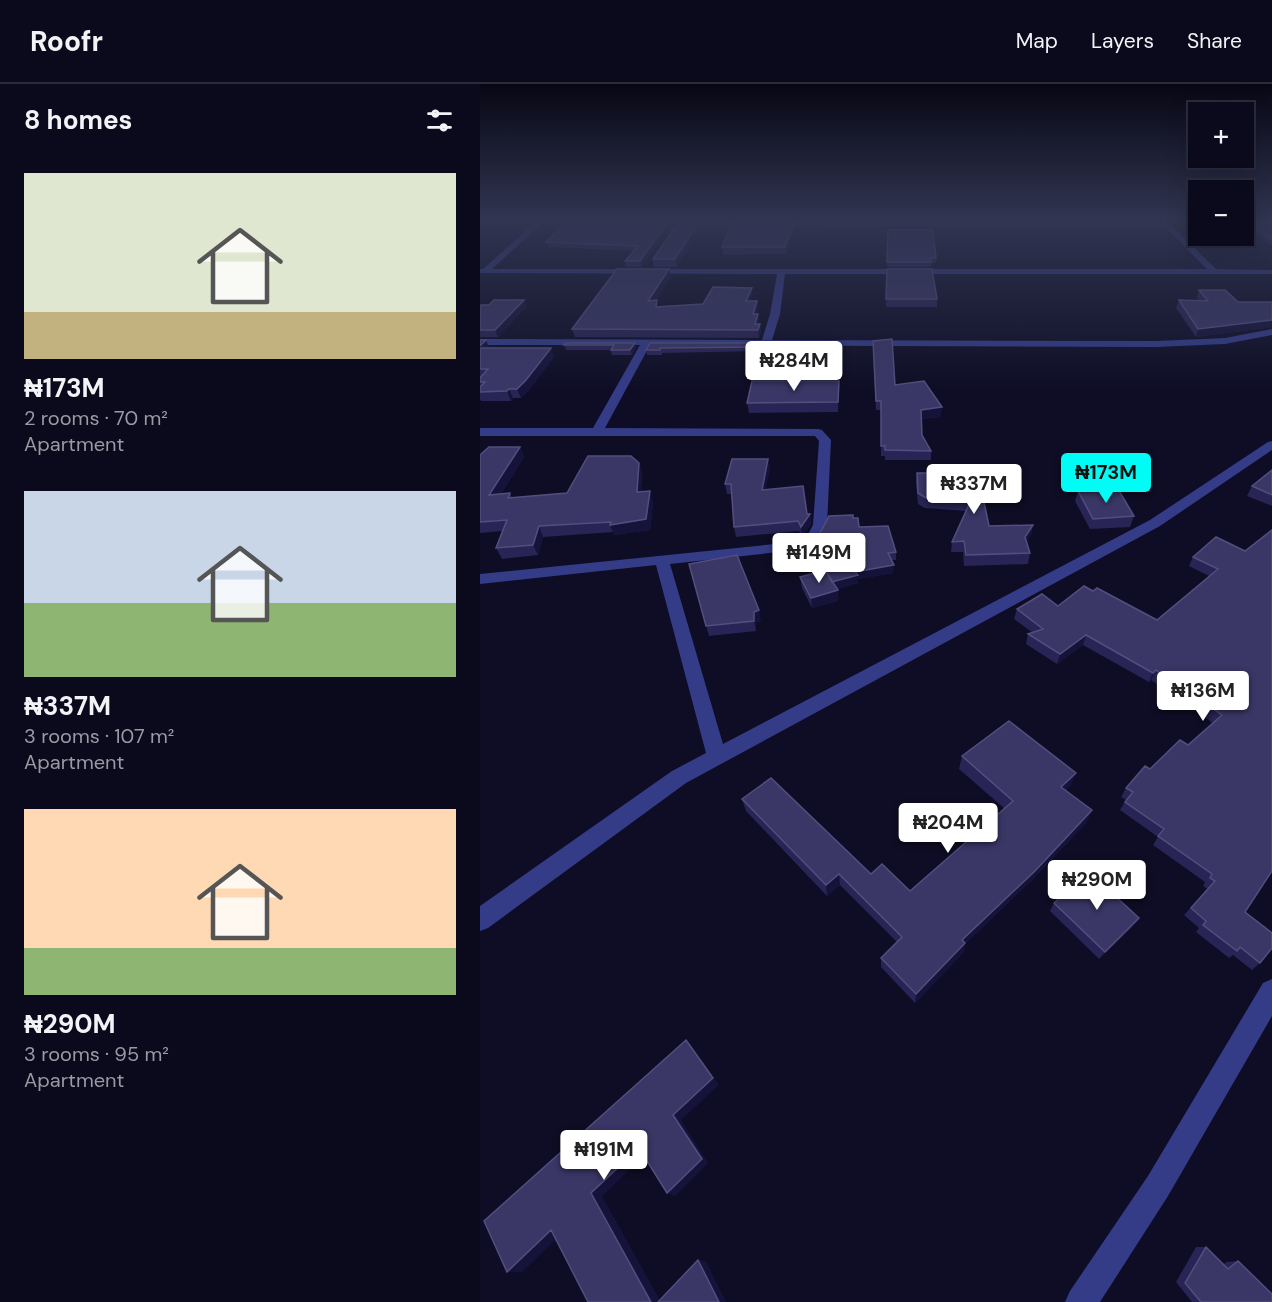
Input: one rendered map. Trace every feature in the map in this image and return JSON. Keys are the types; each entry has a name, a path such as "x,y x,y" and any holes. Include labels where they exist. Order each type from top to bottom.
{"street":[{"path":"766,342 775,314 780,277"},
{"path":"480,342 1156,344 1225,341 1272,332"},
{"path":"597,432 647,342"},
{"path":"480,432 797,432 818,433 825,440 820,525 812,541 797,546 480,579"},
{"path":"480,920 679,777 1155,523 1272,445"},
{"path":"663,561 717,757"},
{"path":"1081,1302 1158,1186 1272,992"}],"building":[{"path":"611,277 664,277 648,301 657,300 656,307 703,304 713,287 752,288 746,301 757,301 753,314 758,314 755,324 760,324 758,330 572,329"},
{"path":"887,277 933,277 937,299 886,299"},
{"path":"1199,290 1225,290 1238,302 1272,302 1272,320 1198,329 1179,300 1208,301"},
{"path":"494,300 524,300 495,330 480,330 480,306 489,305"},
{"path":"892,339 895,385 924,381 942,407 921,410 922,435 931,451 885,450 885,446 881,446 881,401 876,401 873,341"},
{"path":"566,343 635,343 630,350 611,350 614,345 564,345"},
{"path":"650,343 755,343 754,347 646,350"},
{"path":"481,348 551,348 517,389 480,392 480,387 485,382 480,382 480,378 488,369 480,369"},
{"path":"752,381 839,381 838,402 747,403"},
{"path":"489,447 520,447 489,495 510,493 508,498 567,493 588,456 631,456 639,463 637,492 650,491 646,519 610,525 611,522 539,526 533,545 496,548 507,520 480,522 480,455"},
{"path":"732,459 768,459 762,490 803,486 807,514 810,514 801,527 798,521 734,527 731,484 725,484"},
{"path":"1272,470 1272,495 1252,486"},
{"path":"917,473 978,473 989,526 1033,525 1025,537 1030,553 966,555 964,541 952,542 971,500 926,498 918,493"},
{"path":"1118,489 1134,516 1093,519 1078,491"},
{"path":"853,515 853,518 858,518 859,527 888,526 896,552 888,553 894,565 855,572 858,575 832,582 808,541 818,537 829,516"},
{"path":"1272,530 1272,871 1245,912 1272,933 1272,948 1260,963 1240,947 1237,951 1203,925 1206,921 1191,908 1215,881 1210,878 1212,874 1158,836 1164,829 1125,802 1133,792 1126,788 1145,766 1150,769 1180,740 1188,745 1222,715 1156,670 1153,673 1086,635 1060,654 1028,634 1043,629 1017,609 1042,594 1058,606 1084,586 1093,591 1097,588 1157,620 1218,569 1193,557 1216,537 1245,551"},
{"path":"737,555 759,610 754,612 754,621 706,626 689,564"},
{"path":"825,570 838,590 811,598 800,577"},
{"path":"1009,721 1076,773 1061,787 1092,810 1035,871 962,940 965,943 916,994 881,958 902,937 839,874 826,885 742,799 771,778 871,874 882,864 910,891 1013,801 962,756"},
{"path":"1089,872 1139,918 1105,952 1054,903"},
{"path":"686,1040 713,1078 673,1115 702,1159 667,1193 639,1148 591,1193 651,1302 588,1302 551,1230 507,1272 484,1221"},
{"path":"1206,1247 1228,1269 1238,1261 1272,1294 1272,1302 1201,1302 1185,1283"},
{"path":"698,1260 719,1302 658,1302"}]}
